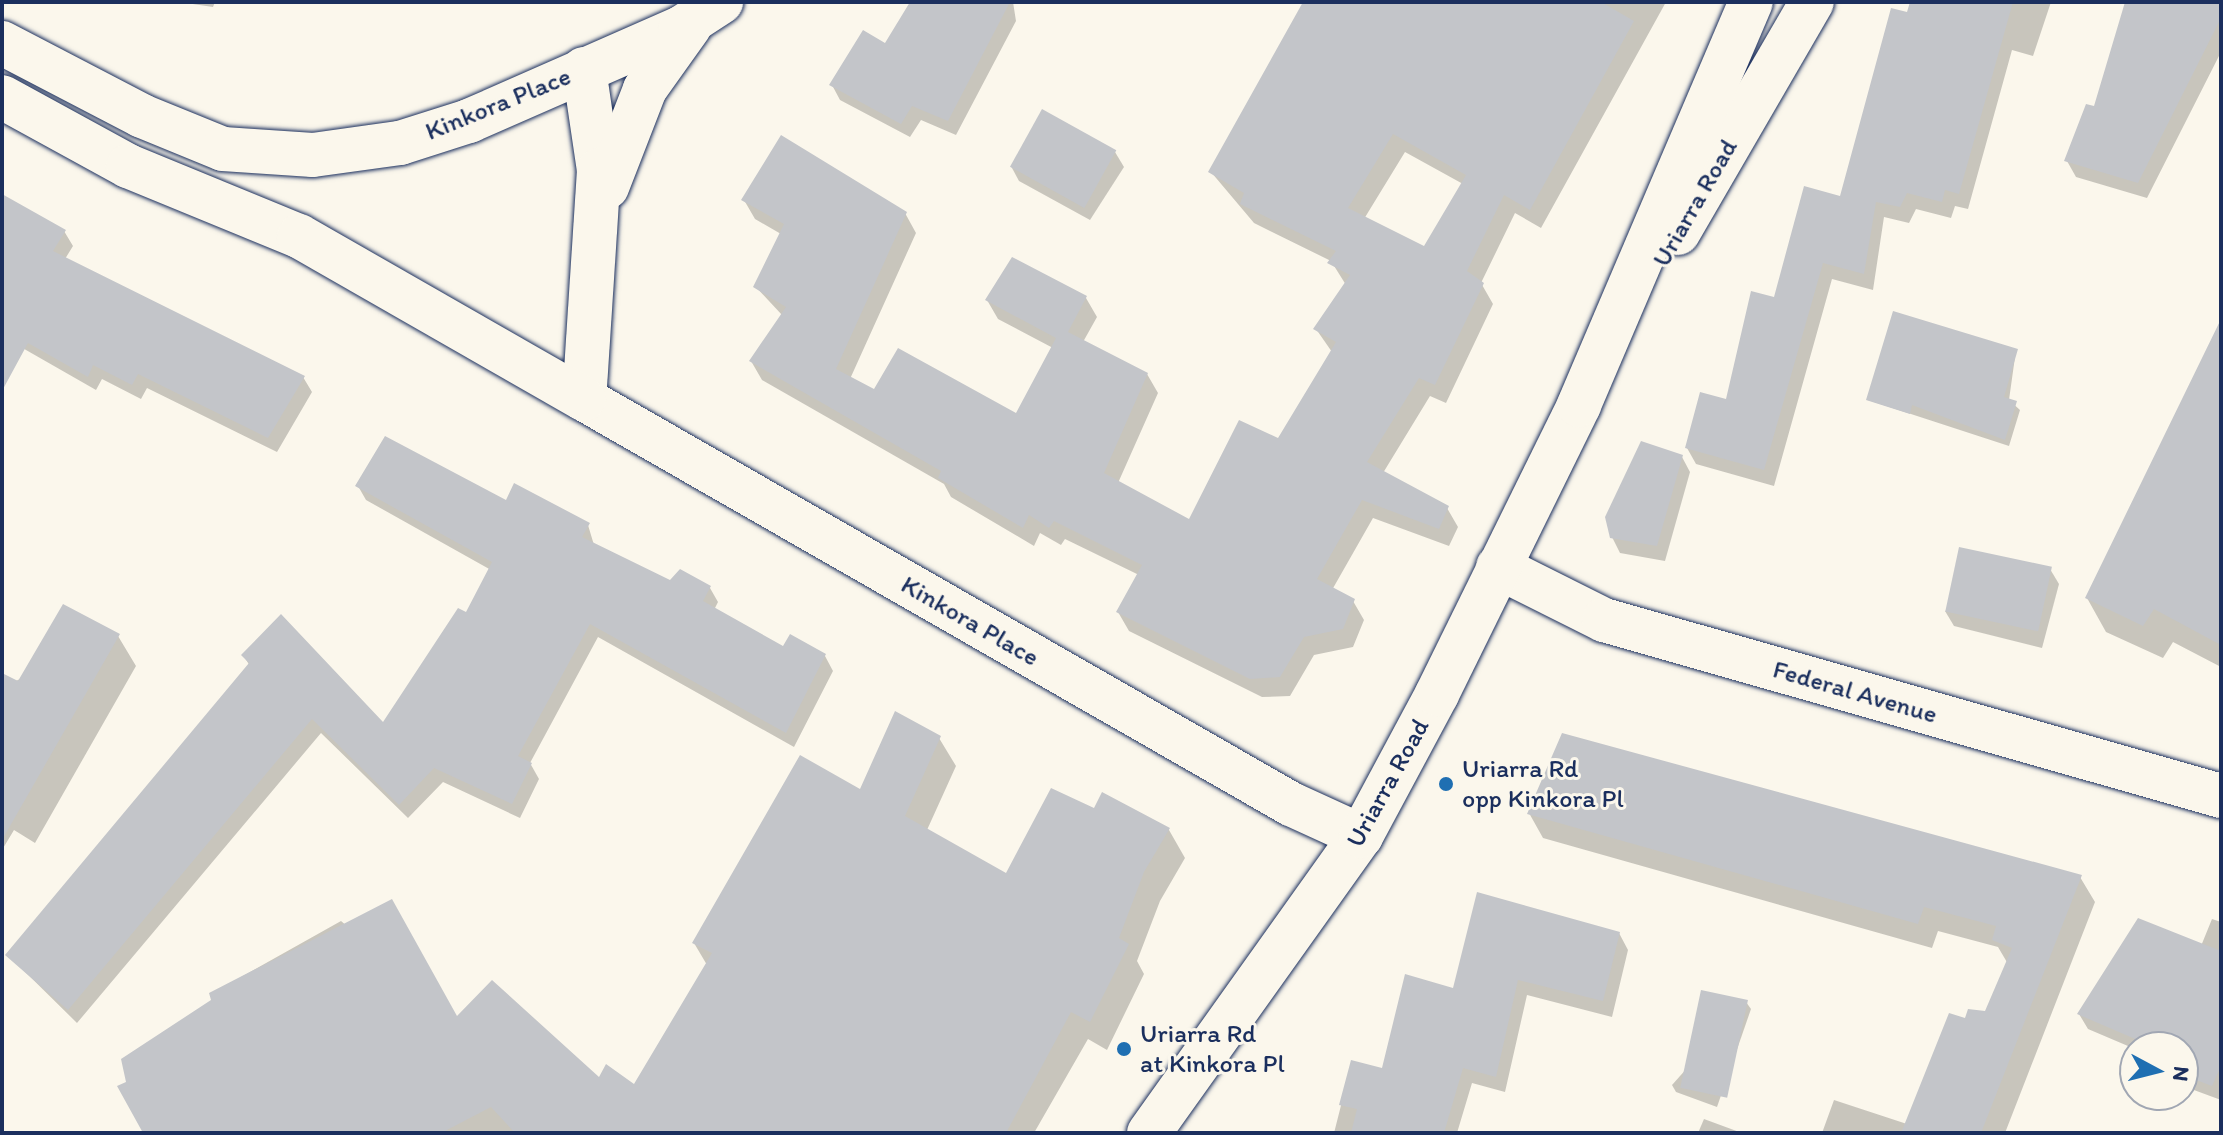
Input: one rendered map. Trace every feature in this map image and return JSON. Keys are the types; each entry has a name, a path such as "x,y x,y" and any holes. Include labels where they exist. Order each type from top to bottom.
{"street":[{"name":"Uriarra Road","path":"1149,1133 1361,836 1579,405 1751,2"},
{"name":"Uriarra Road","path":"1579,405 1812,2"},
{"name":"Kinkora Place","path":"2,43 142,116 223,149 281,156 400,143 469,121 709,10"},
{"path":"596,236 630,119 661,62 709,10"},
{"name":"Kinkora Place","path":"584,69 597,140 596,236 584,399"},
{"name":"Kinkora Place","path":"2,97 128,166 299,236 1291,804 1361,836"},
{"name":"Kinkora Place","path":"223,149 250,172 299,236"},
{"name":"Federal Avenue","path":"1498,567 1604,620 2221,796"}],"building":[{"path":"910,2 1010,2 948,121 912,106 901,124 829,85 863,30 885,43"},
{"path":"1303,2 1601,2 1634,21 1530,210 1504,195 1467,271 1484,283 1435,385 1419,378 1367,462 1449,506 1439,529 1362,500 1317,579 1355,599 1343,629 1304,637 1280,677 1250,679 1116,612 1142,565 1054,521 1049,528 1029,515 1023,528 938,478 941,471 749,361 786,307 753,287 784,224 741,200 781,135 907,212 836,369 874,389 898,348 1016,413 1056,338 985,300 1012,257 1087,296 1068,332 1148,373 1104,473 1189,519 1239,420 1278,438 1336,342 1313,329 1350,275 1327,263 1336,251 1240,204 1244,193 1208,172","holes":["1393,134 1466,175 1424,246 1348,208"]},
{"path":"1910,2 2013,2 1959,194 1945,190 1942,202 1907,193 1900,207 1876,202 1864,274 1823,263 1764,470 1685,448 1700,392 1726,399 1751,291 1774,297 1804,186 1840,196 1891,8 1907,12"},
{"path":"2125,2 2221,2 2221,18 2138,183 2064,161 2086,104 2094,106"},
{"path":"1042,109 1116,150 1084,208 1010,167"},
{"path":"2,194 66,230 53,251 305,376 268,438 138,374 132,385 93,365 88,377 28,343 2,391"},
{"path":"1893,311 2018,349 2004,397 2017,401 2005,440 1912,405 1910,414 1866,400"},
{"path":"2221,319 2221,645 2154,609 2143,626 2085,598"},
{"path":"385,436 506,500 514,483 590,523 582,537 670,580 680,569 711,586 703,601 783,646 790,634 826,654 786,733 590,624 518,756 532,763 512,804 434,768 399,805 312,719 68,1010 5,955 249,663 241,655 281,614 383,722 458,608 466,612 492,562 355,486"},
{"path":"1641,441 1683,455 1657,546 1610,538 1605,517"},
{"path":"1959,547 2052,567 2038,631 1945,612"},
{"path":"63,604 120,634 2,840 2,673 18,681"},
{"path":"895,711 941,736 905,816 1006,873 1051,788 1094,808 1102,792 1170,828 1144,872 1119,938 1129,944 1090,1022 1071,1012 1006,1133 515,1133 491,1107 441,1133 143,1133 117,1086 126,1082 121,1059 211,1000 209,993 392,899 457,1016 492,980 599,1077 606,1064 634,1084 712,953 692,943 800,755 860,789"},
{"path":"1562,733 2082,875 1981,1133 1901,1133 1949,1013 1965,1018 1968,1009 1985,1011 2012,948 1992,940 1996,926 1924,907 1918,924 1527,814"},
{"path":"1477,892 1620,932 1603,1001 1518,980 1496,1077 1463,1068 1444,1133 1351,1133 1357,1109 1339,1105 1351,1060 1382,1068 1405,974 1453,988"},
{"path":"2138,918 2221,951 2221,1066 2212,1086 2199,1081 2199,1031 2119,1032 2077,1014"},
{"path":"1701,990 1748,1000 1727,1098 1680,1088"}],"place":[{"name":"Uriarra Rd opp Kinkora Pl","path":"1446,784"},
{"name":"Uriarra Rd at Kinkora Pl","path":"1124,1049"}]}
